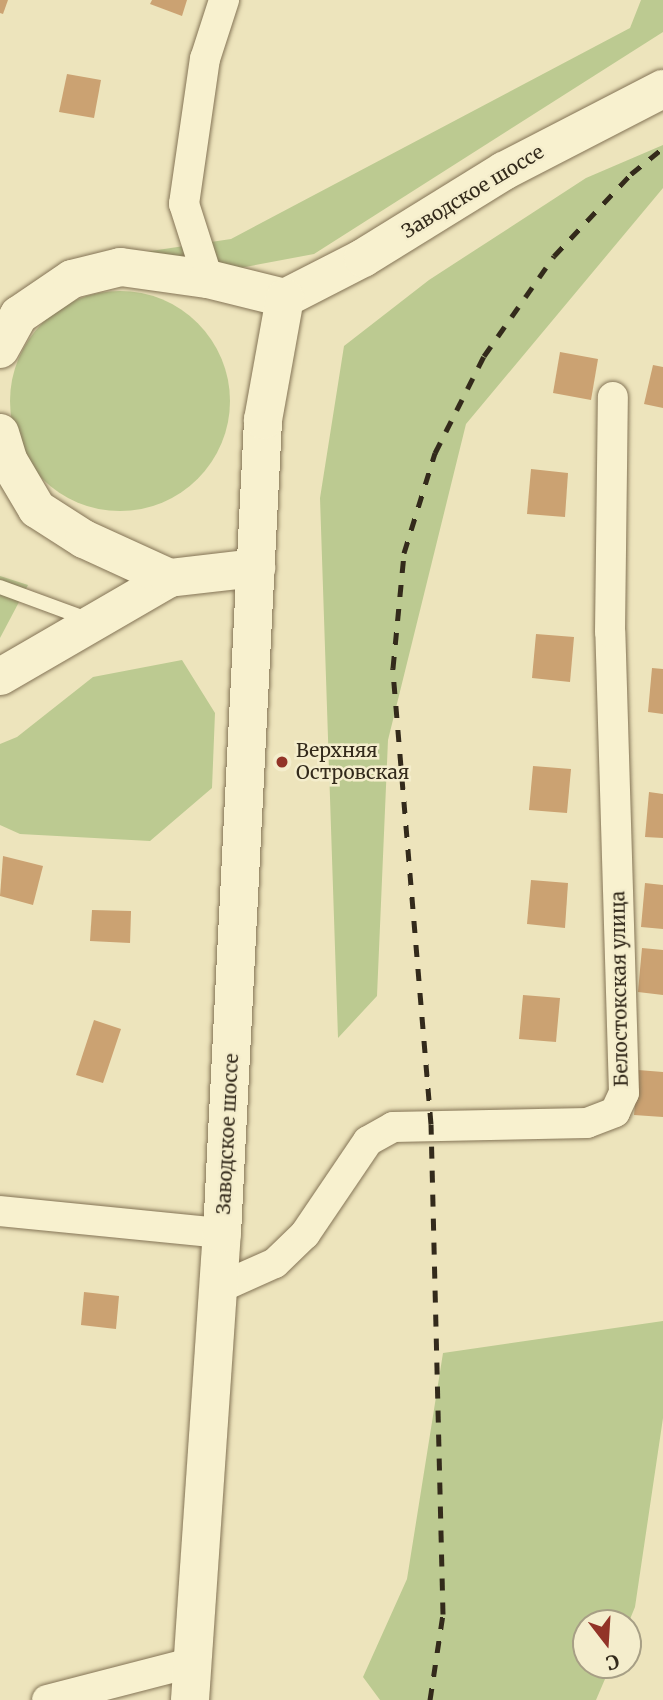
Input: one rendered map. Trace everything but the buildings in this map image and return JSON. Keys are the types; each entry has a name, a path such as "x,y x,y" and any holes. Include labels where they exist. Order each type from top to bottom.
{"main road":[{"name":"Заводское шоссе","path":"190,1700 219,1288 263,420 285,298 363,258 504,171 663,89"},
{"path":"0,349 19,315 72,279 121,267 208,279 285,298"},
{"path":"0,433 8,460 37,509 84,539 169,578 256,568"}],"street":[{"path":"208,279 184,204 205,59 224,0"},
{"name":"Белостокская улица","path":"219,1288 275,1263 305,1234 368,1141 393,1127 587,1123 615,1112 624,1093 610,632 613,397"},
{"path":"0,676 169,578"},
{"path":"0,1211 222,1233"},
{"path":"47,1700 194,1662"}],"lane":[{"path":"0,587 95,621"}],"green space":[{"path":"641,0 663,0 663,32 314,254 192,277 104,258 231,239 630,28"},
{"path":"663,145 663,188 466,424 388,740 377,996 338,1038 320,498 344,346 429,280 586,178"},
{"path":"131,291 162,299 181,309 198,323 212,340 222,359 228,379 228,423 222,443 212,462 198,479 181,493 152,507 109,511 88,507 68,498 50,486 35,471 14,433 10,390 14,369 23,349 35,331 50,316 88,295"},
{"path":"0,576 28,585 0,638"},
{"path":"182,660 215,713 212,788 150,841 20,834 0,825 0,744 17,737 93,677"},
{"path":"663,1321 663,1418 635,1607 572,1609 572,1679 605,1679 596,1700 380,1700 363,1677 407,1579 443,1353"}],"railway":[{"path":"430,1700 443,1614 431,1124 393,668 404,553 435,453 484,356 554,256 631,174 663,148"}],"place":[{"name":"Верхняя Островская","path":"282,762"}]}
